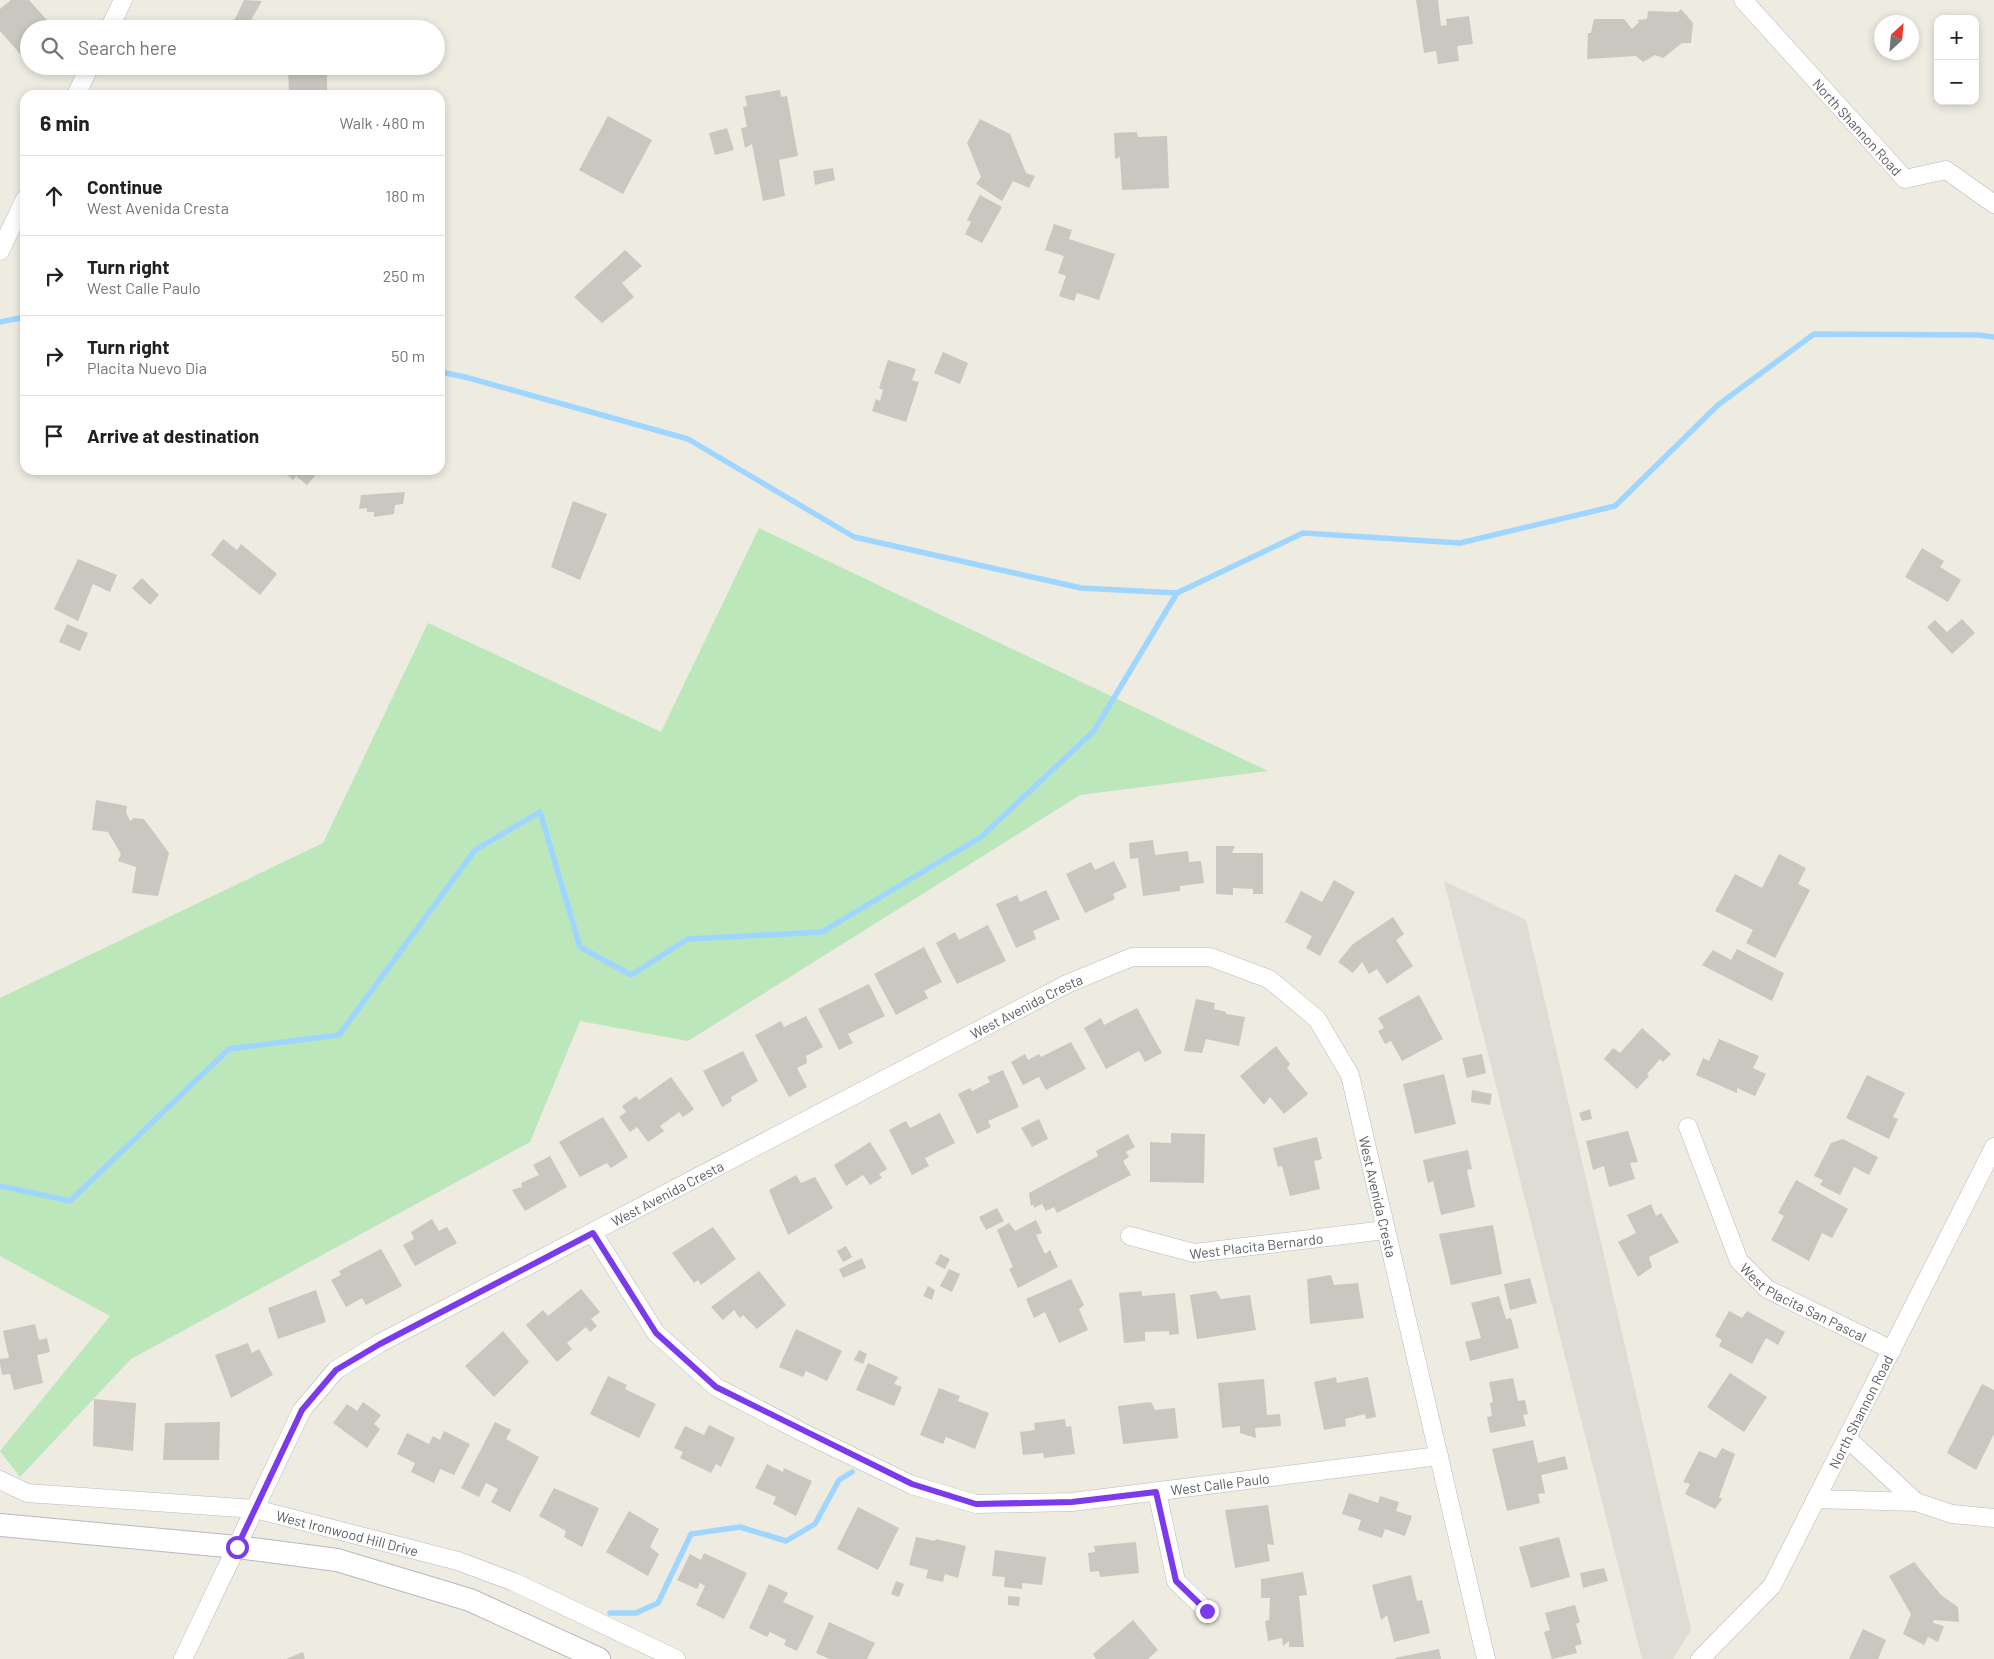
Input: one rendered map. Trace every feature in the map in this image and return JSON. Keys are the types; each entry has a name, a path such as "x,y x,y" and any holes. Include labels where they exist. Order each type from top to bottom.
{"street":[{"path":"113,20 123,0"},
{"name":"North Shannon Road","path":"1743,0 1905,179 1946,170 1994,204"},
{"path":"78,90 86,75"},
{"path":"0,251 20,209"},
{"name":"West Avenida Cresta","path":"183,1659 302,1410 336,1370 380,1344 1067,984 1132,957 1210,957 1269,979 1317,1019 1350,1075 1486,1659"},
{"name":"West Placita San Pascal","path":"1688,1127 1739,1260 1767,1290 1892,1350"},
{"name":"North Shannon Road","path":"1700,1659 1772,1586 1994,1147"},
{"name":"West Placita Bernardo","path":"1130,1236 1194,1253 1385,1230"},
{"name":"West Calle Paulo","path":"593,1233 656,1333 716,1387 912,1484 976,1504 1072,1502 1439,1456"},
{"path":"1848,1438 1916,1502"},
{"name":"West Ironwood Hill Drive","path":"0,1480 28,1493 255,1510 458,1561 514,1582 676,1659"},
{"path":"1156,1492 1176,1581 1207,1611"},
{"path":"1816,1499 1916,1502 1952,1514 1994,1518"},
{"name":"West Ironwood Hill Drive","path":"0,1525 237,1547 337,1560 470,1600 599,1659"}],"shaded area":[{"path":"1444,881 1526,920 1691,1630 1673,1659 1642,1659"}],"green space":[{"path":"759,528 1268,771 1080,795 688,1041 580,1021 530,1142 131,1359 20,1477 0,1451 110,1316 0,1256 0,998 323,843 428,623 661,732"}],"building":[{"path":"11,0 29,0 47,20 20,20 20,54 0,31 0,9"},
{"path":"244,0 262,1 251,20 234,20"},
{"path":"1416,0 1438,0 1441,26 1447,25 1446,19 1469,16 1473,44 1457,46 1459,61 1438,64 1436,51 1424,53"},
{"path":"1681,9 1693,23 1691,43 1682,43 1663,58 1655,55 1643,62 1636,56 1587,59 1588,33 1591,33 1594,19 1624,19 1632,29 1639,22 1637,20 1647,19 1648,11 1678,12"},
{"path":"288,75 327,75 327,90 289,90"},
{"path":"780,90 781,97 787,96 798,156 779,160 785,196 763,201 752,144 745,148 741,128 747,127 743,107 747,106 745,96"},
{"path":"608,116 652,140 623,194 579,170"},
{"path":"980,119 1010,134 1026,173 1035,176 1029,188 1013,181 1002,201 976,184 981,177 967,143"},
{"path":"727,128 734,150 715,155 709,133"},
{"path":"1137,132 1138,137 1167,136 1169,188 1122,190 1120,157 1115,159 1114,133"},
{"path":"833,168 835,180 815,185 813,171"},
{"path":"980,195 1002,207 982,243 965,234 971,222 967,220"},
{"path":"1054,224 1072,230 1069,239 1115,254 1099,300 1077,293 1074,301 1059,296 1066,276 1058,273 1064,256 1045,250"},
{"path":"625,250 642,266 622,283 634,297 602,323 574,297"},
{"path":"943,352 968,363 960,384 934,373"},
{"path":"888,360 916,369 912,380 919,382 906,422 872,411 876,399 880,401 883,390 879,388"},
{"path":"287,475 316,475 307,485 296,476 293,480"},
{"path":"405,492 403,504 395,505 394,514 374,517 374,512 367,512 367,508 359,509 361,495"},
{"path":"573,501 607,514 580,580 551,567"},
{"path":"223,539 237,550 241,544 277,574 260,595 211,555"},
{"path":"1922,548 1944,561 1940,567 1961,580 1948,602 1905,577"},
{"path":"78,559 117,575 110,592 93,584 78,621 54,609"},
{"path":"142,578 159,595 150,605 132,588"},
{"path":"1962,619 1975,633 1952,654 1927,627 1935,620 1947,632"},
{"path":"67,624 88,633 80,651 59,642"},
{"path":"96,800 127,806 126,812 130,821 134,818 144,819 169,853 158,896 132,893 136,867 118,861 121,854 108,832 92,830"},
{"path":"1153,840 1155,855 1188,851 1189,862 1201,861 1204,883 1180,886 1180,891 1143,896 1138,858 1130,859 1129,843"},
{"path":"1216,846 1235,846 1232,853 1263,853 1263,894 1253,894 1253,889 1233,888 1233,895 1216,894"},
{"path":"1779,854 1806,868 1798,884 1810,890 1775,958 1746,943 1753,930 1715,911 1735,874 1762,888"},
{"path":"1114,861 1127,887 1113,894 1115,899 1085,913 1066,874 1091,862 1095,870"},
{"path":"1334,880 1355,892 1320,956 1306,948 1312,936 1285,922 1301,891 1322,902"},
{"path":"1046,890 1060,919 1033,931 1036,939 1016,948 996,904 1017,895 1020,902"},
{"path":"1393,917 1404,934 1396,940 1413,966 1387,984 1377,969 1369,974 1362,962 1353,973 1338,962 1353,944"},
{"path":"988,925 1006,961 957,984 936,943 955,932 959,940"},
{"path":"924,947 942,982 924,991 928,998 896,1015 874,974"},
{"path":"1737,949 1784,973 1772,1001 1702,965 1713,950 1731,960"},
{"path":"869,984 885,1016 848,1034 853,1043 839,1050 818,1009"},
{"path":"1419,995 1443,1039 1402,1061 1391,1041 1385,1044 1378,1031 1384,1028 1378,1018"},
{"path":"1196,999 1215,1003 1214,1009 1226,1012 1226,1014 1245,1017 1239,1046 1206,1039 1202,1053 1184,1051"},
{"path":"1137,1008 1162,1053 1145,1062 1139,1051 1106,1069 1084,1028 1101,1018 1104,1025"},
{"path":"806,1016 823,1047 806,1056 807,1063 797,1068 807,1087 789,1097 755,1035 781,1021 784,1027"},
{"path":"1642,1028 1671,1054 1663,1062 1660,1059 1647,1074 1649,1076 1637,1089 1604,1059 1613,1048 1620,1053"},
{"path":"1719,1039 1759,1056 1753,1068 1766,1074 1755,1096 1737,1088 1737,1093 1696,1075 1703,1058 1709,1061"},
{"path":"1071,1042 1086,1069 1046,1090 1039,1077 1023,1085 1011,1062 1025,1054 1028,1060 1039,1054 1041,1057"},
{"path":"1276,1046 1290,1064 1287,1068 1308,1094 1284,1114 1270,1097 1264,1105 1240,1076"},
{"path":"743,1051 758,1081 731,1097 732,1101 722,1107 703,1071"},
{"path":"1482,1054 1486,1073 1467,1078 1462,1058"},
{"path":"1003,1070 1019,1107 988,1121 991,1127 977,1134 958,1094 970,1088 972,1091 990,1082 987,1077"},
{"path":"1444,1074 1456,1124 1415,1134 1403,1084"},
{"path":"1867,1075 1905,1093 1893,1117 1898,1119 1889,1139 1846,1118"},
{"path":"671,1077 694,1109 683,1117 679,1112 660,1126 664,1131 648,1142 637,1127 630,1132 619,1117 626,1112 622,1106 636,1096 639,1100"},
{"path":"1472,1090 1492,1094 1490,1105 1471,1102"},
{"path":"1590,1109 1592,1119 1582,1121 1579,1113"},
{"path":"940,1113 955,1143 925,1158 929,1166 912,1175 889,1130 906,1121 910,1128"},
{"path":"603,1117 628,1157 611,1168 607,1163 580,1177 559,1142"},
{"path":"1039,1119 1048,1139 1032,1147 1021,1128"},
{"path":"1628,1131 1638,1162 1630,1163 1635,1179 1609,1187 1604,1166 1593,1170 1586,1141"},
{"path":"1171,1133 1205,1134 1204,1183 1150,1182 1150,1142 1171,1143"},
{"path":"1128,1134 1135,1147 1126,1152 1129,1157 1123,1161 1131,1175 1057,1213 1054,1207 1046,1211 1042,1204 1034,1208 1034,1205 1031,1206 1029,1193 1098,1156 1096,1151"},
{"path":"1317,1137 1322,1159 1314,1161 1320,1189 1290,1196 1282,1166 1278,1167 1273,1148"},
{"path":"1843,1139 1878,1157 1869,1175 1854,1167 1840,1195 1820,1185 1823,1180 1814,1176 1831,1143"},
{"path":"870,1142 887,1169 879,1174 882,1178 870,1185 863,1175 846,1186 834,1165"},
{"path":"1468,1150 1472,1169 1467,1170 1475,1207 1441,1215 1433,1181 1428,1183 1423,1160"},
{"path":"550,1156 567,1187 525,1211 512,1190 522,1187 521,1183 539,1175 533,1165"},
{"path":"796,1175 801,1183 815,1177 833,1208 788,1235 769,1190"},
{"path":"1796,1180 1848,1209 1832,1238 1822,1233 1809,1261 1771,1240 1784,1216 1778,1213"},
{"path":"1651,1204 1656,1216 1661,1213 1679,1242 1649,1257 1652,1267 1638,1277 1618,1242 1636,1233 1627,1215"},
{"path":"997,1208 1004,1221 986,1230 979,1217"},
{"path":"432,1219 439,1231 447,1227 457,1243 415,1266 403,1245 414,1239 411,1232"},
{"path":"1036,1220 1042,1233 1036,1235 1045,1254 1050,1250 1058,1267 1018,1288 1009,1269 1013,1267 997,1230 1009,1223 1015,1231"},
{"path":"1493,1225 1502,1274 1451,1285 1439,1234"},
{"path":"713,1227 736,1259 701,1285 698,1280 694,1283 672,1253"},
{"path":"846,1246 852,1257 843,1262 837,1251"},
{"path":"381,1249 402,1286 366,1305 362,1298 346,1307 331,1280 341,1275 339,1271"},
{"path":"940,1254 950,1259 945,1269 935,1264"},
{"path":"862,1258 866,1268 843,1278 839,1269"},
{"path":"949,1269 960,1274 952,1292 940,1286"},
{"path":"759,1271 786,1305 757,1329 743,1315 740,1318 734,1310 723,1320 711,1307"},
{"path":"1331,1275 1334,1285 1358,1283 1364,1318 1310,1324 1307,1279"},
{"path":"1530,1278 1537,1303 1510,1310 1504,1284"},
{"path":"1071,1279 1084,1305 1079,1309 1088,1330 1059,1343 1045,1312 1034,1318 1026,1299"},
{"path":"928,1286 935,1290 932,1300 923,1296"},
{"path":"581,1289 600,1312 591,1319 597,1326 590,1332 586,1327 567,1343 572,1349 557,1362 526,1325 543,1310 548,1316"},
{"path":"316,1290 326,1322 278,1339 268,1308"},
{"path":"1142,1291 1142,1296 1175,1293 1179,1334 1169,1335 1169,1331 1145,1332 1145,1341 1124,1343 1119,1293"},
{"path":"1216,1291 1221,1299 1250,1295 1256,1330 1197,1339 1190,1295"},
{"path":"1499,1296 1506,1319 1511,1318 1519,1348 1470,1361 1465,1342 1481,1338 1471,1303"},
{"path":"1729,1311 1742,1318 1747,1311 1785,1332 1778,1345 1766,1338 1752,1364 1719,1346 1722,1340 1715,1336"},
{"path":"35,1324 39,1340 47,1338 50,1352 37,1355 43,1383 14,1390 10,1374 2,1375 0,1359 9,1358 3,1331"},
{"path":"796,1329 842,1351 827,1381 806,1371 803,1377 779,1367"},
{"path":"503,1331 529,1362 494,1397 465,1366"},
{"path":"248,1343 252,1353 259,1349 273,1375 231,1398 215,1355"},
{"path":"859,1350 867,1354 863,1364 854,1360"},
{"path":"868,1363 898,1377 894,1384 902,1387 894,1406 856,1390"},
{"path":"1730,1373 1767,1397 1744,1432 1707,1407"},
{"path":"608,1376 627,1385 625,1389 656,1404 639,1438 590,1414"},
{"path":"1336,1377 1337,1383 1368,1377 1376,1417 1366,1419 1365,1414 1345,1419 1346,1426 1324,1430 1314,1382"},
{"path":"1513,1378 1518,1401 1525,1400 1528,1414 1523,1415 1526,1426 1490,1433 1487,1417 1492,1416 1490,1403 1493,1402 1489,1382"},
{"path":"1264,1379 1267,1415 1280,1414 1281,1426 1255,1428 1256,1438 1240,1433 1240,1426 1222,1428 1218,1383"},
{"path":"1982,1384 1994,1390 1994,1434 1976,1470 1947,1453"},
{"path":"939,1388 960,1396 958,1401 989,1413 975,1449 946,1437 943,1444 920,1435"},
{"path":"94,1399 136,1403 133,1451 93,1446"},
{"path":"363,1402 381,1415 374,1424 380,1429 367,1448 333,1423 347,1404 357,1411"},
{"path":"1151,1402 1155,1410 1175,1408 1178,1438 1123,1444 1118,1406"},
{"path":"1065,1419 1066,1427 1071,1426 1075,1454 1044,1458 1043,1453 1023,1455 1020,1432 1035,1430 1034,1423"},
{"path":"220,1422 219,1460 163,1460 165,1423"},
{"path":"495,1422 511,1430 506,1439 539,1457 510,1512 491,1502 498,1489 486,1483 479,1497 461,1488"},
{"path":"709,1425 735,1438 721,1467 716,1464 711,1473 680,1458 683,1452 674,1448 685,1426 704,1435"},
{"path":"444,1431 470,1444 454,1475 440,1469 434,1483 411,1472 415,1463 397,1454 407,1433 429,1444 433,1436 440,1440"},
{"path":"1533,1440 1538,1463 1565,1456 1568,1469 1541,1475 1545,1493 1538,1494 1540,1503 1507,1511 1492,1449"},
{"path":"1722,1448 1735,1454 1719,1497 1722,1499 1715,1509 1685,1494 1690,1484 1683,1482 1699,1451 1716,1458"},
{"path":"767,1464 783,1472 784,1468 812,1481 796,1516 773,1504 776,1497 755,1488"},
{"path":"554,1488 599,1508 582,1547 564,1537 566,1531 539,1516"},
{"path":"1349,1493 1378,1503 1380,1496 1399,1502 1396,1511 1412,1516 1405,1536 1385,1529 1382,1538 1358,1530 1361,1520 1342,1514"},
{"path":"1268,1505 1274,1545 1267,1544 1270,1561 1235,1568 1225,1510"},
{"path":"858,1507 899,1528 878,1570 837,1549"},
{"path":"629,1511 659,1529 650,1547 659,1554 648,1576 606,1552"},
{"path":"916,1537 935,1541 936,1539 966,1546 958,1578 945,1574 943,1582 926,1578 928,1570 909,1565"},
{"path":"1559,1537 1570,1577 1531,1588 1519,1547"},
{"path":"1136,1542 1139,1573 1100,1577 1099,1571 1090,1572 1088,1553 1095,1552 1094,1546"},
{"path":"995,1550 1046,1557 1042,1585 1022,1583 1022,1589 1004,1587 1005,1577 992,1576"},
{"path":"704,1553 747,1573 724,1619 696,1605 705,1586 700,1583 697,1589 677,1580 690,1554 701,1560"},
{"path":"1914,1562 1941,1595 1958,1607 1959,1622 1934,1620 1933,1623 1944,1626 1938,1642 1928,1637 1924,1645 1903,1634 1911,1614 1889,1576"},
{"path":"1604,1568 1608,1581 1583,1588 1580,1573"},
{"path":"1303,1572 1307,1595 1299,1596 1304,1647 1289,1647 1289,1641 1283,1646 1282,1638 1268,1641 1265,1621 1269,1620 1270,1598 1261,1598 1261,1579"},
{"path":"1411,1575 1417,1601 1422,1600 1430,1633 1394,1642 1387,1615 1381,1620 1372,1585"},
{"path":"896,1581 904,1584 899,1597 891,1594"},
{"path":"769,1584 788,1593 783,1602 814,1616 797,1651 784,1645 786,1640 770,1632 767,1637 749,1628"},
{"path":"1008,1596 1020,1597 1019,1606 1008,1605"},
{"path":"1575,1605 1580,1622 1576,1624 1582,1644 1575,1646 1577,1653 1552,1659 1544,1632 1550,1630 1545,1613"},
{"path":"1133,1620 1158,1650 1148,1659 1096,1659 1093,1654"},
{"path":"829,1622 875,1643 867,1659 829,1659 816,1653"},
{"path":"1863,1629 1886,1640 1878,1659 1849,1659"},
{"path":"1439,1649 1441,1659 1395,1659 1395,1658"},
{"path":"303,1652 305,1659 286,1659"}],"waterway":[{"path":"0,322 20,318"},
{"path":"0,1186 70,1201 229,1049 339,1035 475,850 540,812 580,947 631,975 688,939 822,932 981,837 1094,731 1177,593 1303,533 1460,543 1615,506 1718,405 1814,334 1978,335 1994,337"},
{"path":"445,373 688,439 854,537 1081,588 1177,593"},
{"path":"610,1613 636,1613 658,1603 691,1534 740,1527 786,1541 815,1524 839,1480 852,1472"}],"route":[{"path":"237,1547 302,1410 336,1370 380,1344 593,1233 656,1333 716,1387 802,1432 912,1484 976,1504 1072,1502 1156,1492 1176,1581 1207,1611"}]}
